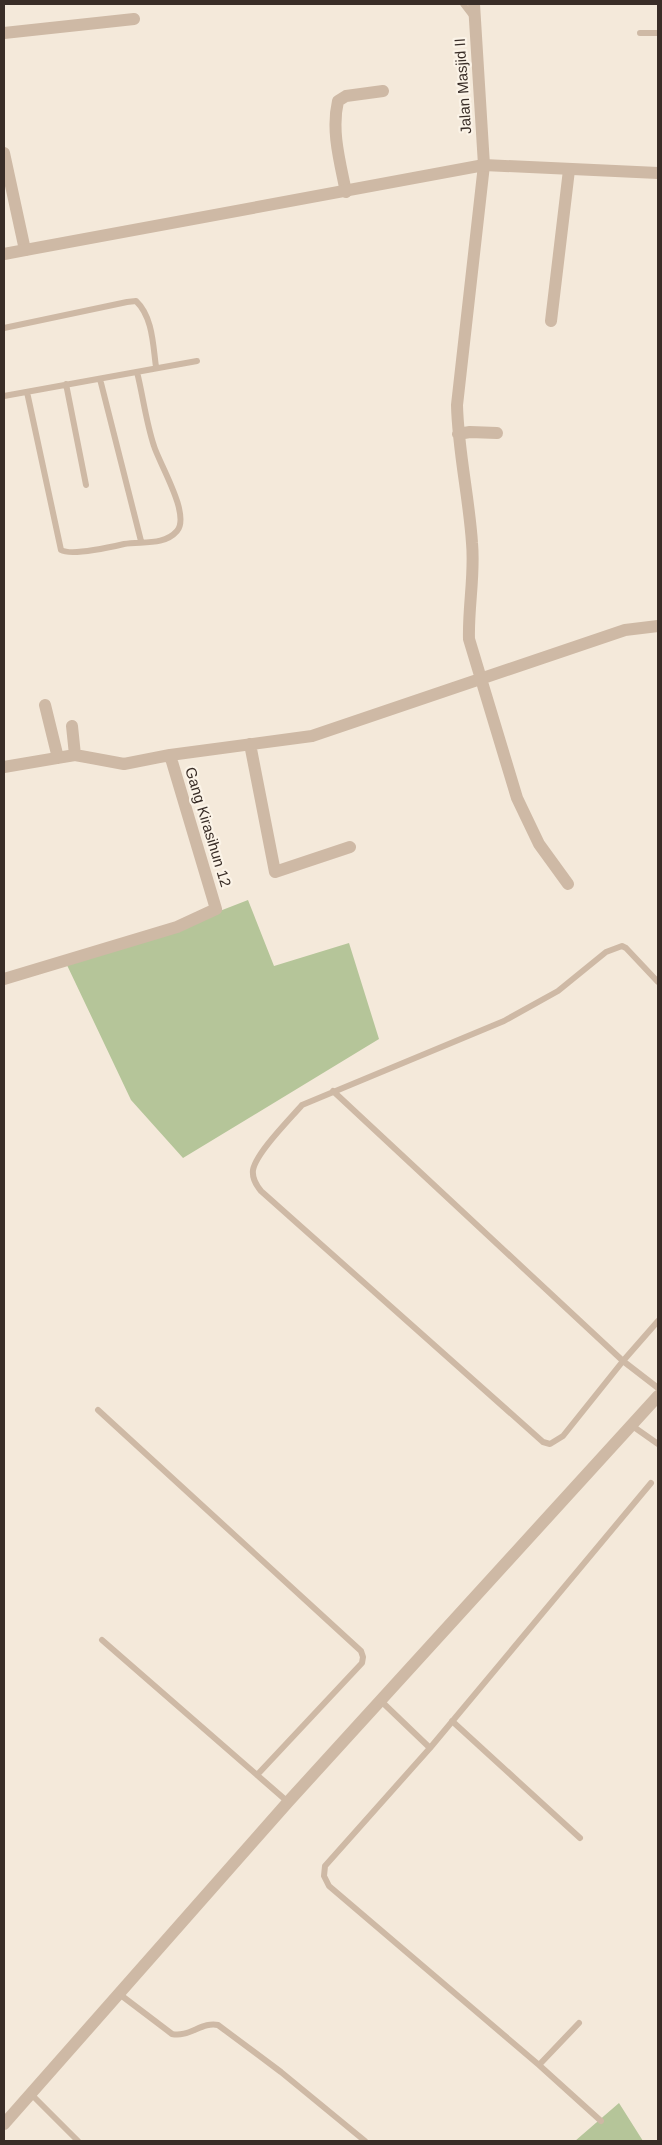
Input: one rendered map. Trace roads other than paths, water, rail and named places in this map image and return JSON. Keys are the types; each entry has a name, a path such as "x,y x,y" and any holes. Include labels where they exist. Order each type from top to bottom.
{"street":[{"name":"Jalan Masjid II","path":"474,4 484,165 458,397 458,434 474,565 468,611 469,639 480,681 517,798 539,844 568,884"},
{"path":"4,33 134,19"},
{"path":"346,192 336,142 335,112 338,101 346,96 383,91"},
{"path":"4,153 25,250"},
{"path":"4,254 484,165 658,173"},
{"path":"551,321 569,170"},
{"path":"458,434 496,433"},
{"path":"4,768 75,755 124,764 170,755 312,736 480,681 625,630 658,626"},
{"path":"45,705 58,758"},
{"path":"72,726 75,755"},
{"path":"250,744 275,872 350,847"},
{"name":"Gang Kirasihun 12","path":"4,979 177,927 216,909 170,755"},
{"path":"4,2124 288,1802 658,1396"}],"lane":[{"path":"463,4 475,19"},
{"path":"640,33 658,33"},
{"path":"4,328 136,301 145,312 150,328 156,367"},
{"path":"4,396 197,361"},
{"path":"27,392 60,550 63,552 81,551 141,541 155,542 167,539 179,529 181,522 174,492 154,447 137,372"},
{"path":"100,378 141,541"},
{"path":"66,384 86,485"},
{"path":"658,982 626,948 622,946 606,952 558,991 504,1021 302,1105 257,1159 252,1172 256,1185 261,1190 543,1442 550,1444 563,1436 623,1361 658,1322"},
{"path":"333,1091 623,1361 658,1388"},
{"path":"98,1410 361,1651 362,1663 257,1775"},
{"path":"631,1425 658,1444"},
{"path":"601,2120 540,2065 329,1886 324,1876 325,1866 430,1748 651,1482"},
{"path":"102,1640 288,1802"},
{"path":"381,1701 430,1748"},
{"path":"452,1721 580,1838"},
{"path":"118,1993 172,2034 182,2034 209,2025 218,2025 281,2072 365,2141"},
{"path":"540,2065 579,2023"},
{"path":"30,2093 78,2141"}]}
